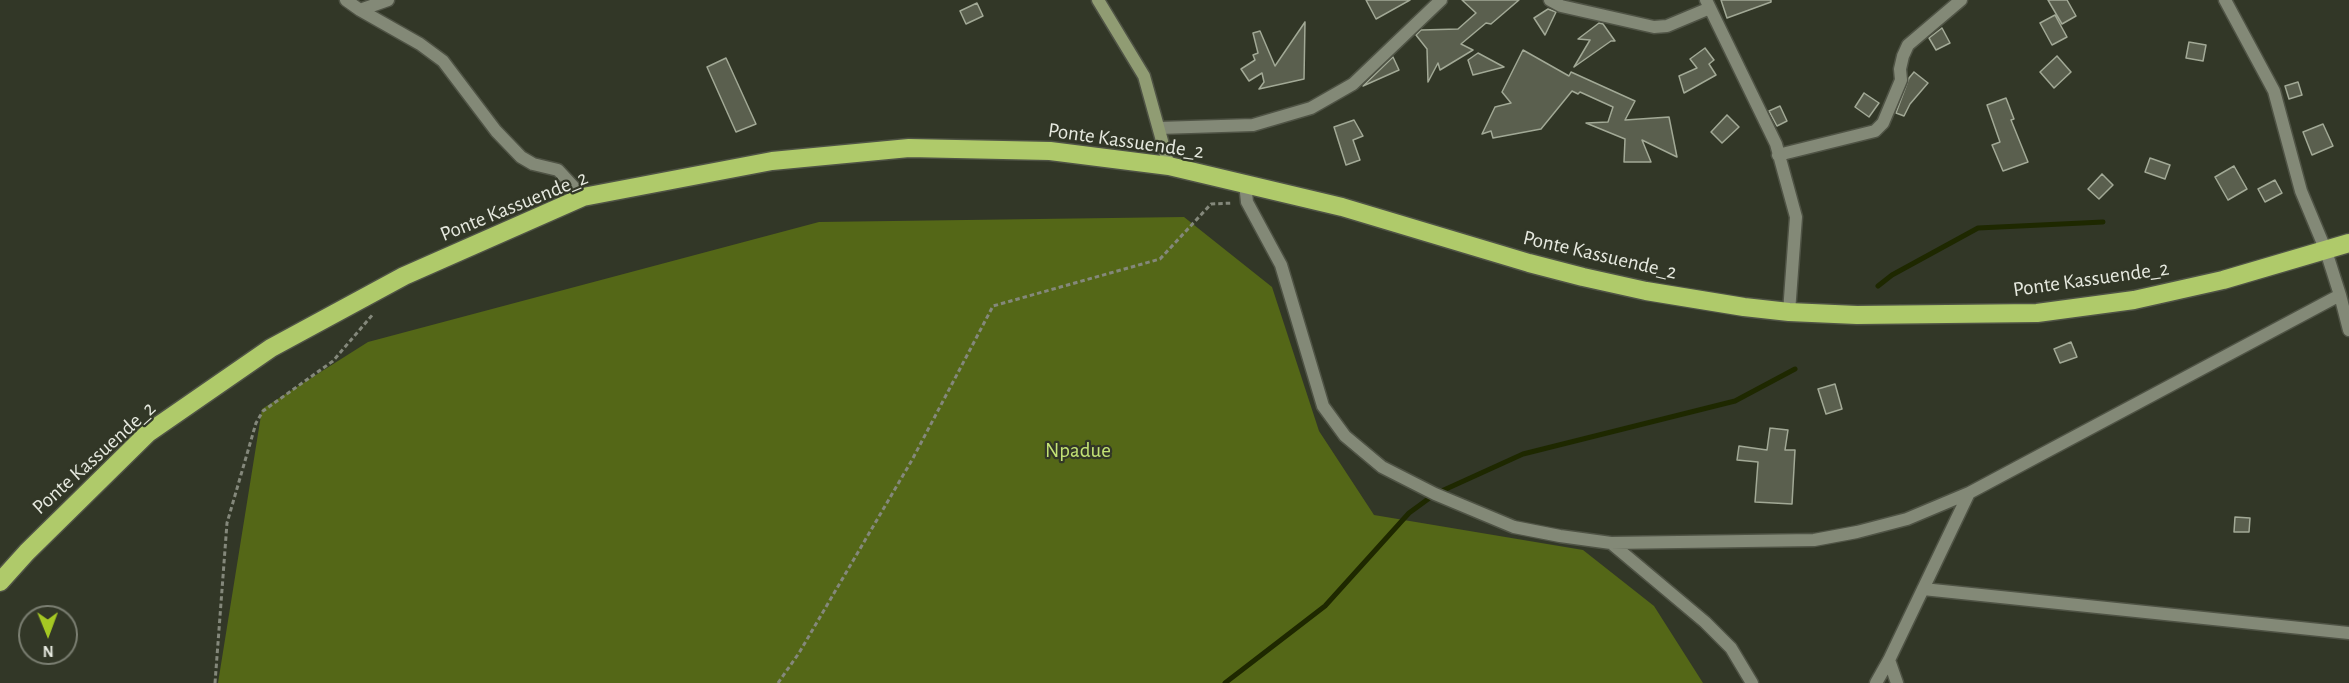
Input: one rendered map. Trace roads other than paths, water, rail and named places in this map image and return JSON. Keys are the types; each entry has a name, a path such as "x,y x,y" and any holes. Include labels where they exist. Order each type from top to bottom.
{"highway":[{"name":"Ponte Kassuende_2","path":"0,582 27,552 148,433 271,348 404,276 583,197 772,161 909,148 1050,151 1169,166 1342,207 1583,277 1646,291 1789,312 1857,315 2037,313 2134,300 2223,280 2349,243"}],"street":[{"path":"346,0 420,44 443,61 496,131 522,157 533,164 558,170 583,197"},
{"path":"360,10 388,0"},
{"path":"1098,0 1144,76 1169,166"},
{"path":"1159,128 1253,125 1311,108 1353,84 1441,0"},
{"path":"1550,0 1561,6 1654,27 1667,26 1708,4 1776,144 1796,217 1789,312"},
{"path":"1778,155 1875,131 1883,123 1901,80 1900,69 1908,45 1961,0"},
{"path":"2225,0 2274,91 2301,191 2326,251 2349,330"},
{"path":"1245,183 1247,202 1281,265 1323,406 1345,436 1382,467 1435,494 1514,527 1611,543 1814,540 1907,519 1969,493 2340,296"},
{"path":"1876,683 1969,493"},
{"path":"1611,543 1706,622 1731,648 1752,683"},
{"path":"1923,589 2349,633"},
{"path":"1889,660 1898,683"}],"waterway":[{"path":"1878,286 1892,275 1978,228 2103,222"},
{"path":"1225,683 1325,606 1409,513 1435,494 1523,454 1735,401 1795,369"}],"park label":[{"name":"Npadue","path":"1078,451"}]}
